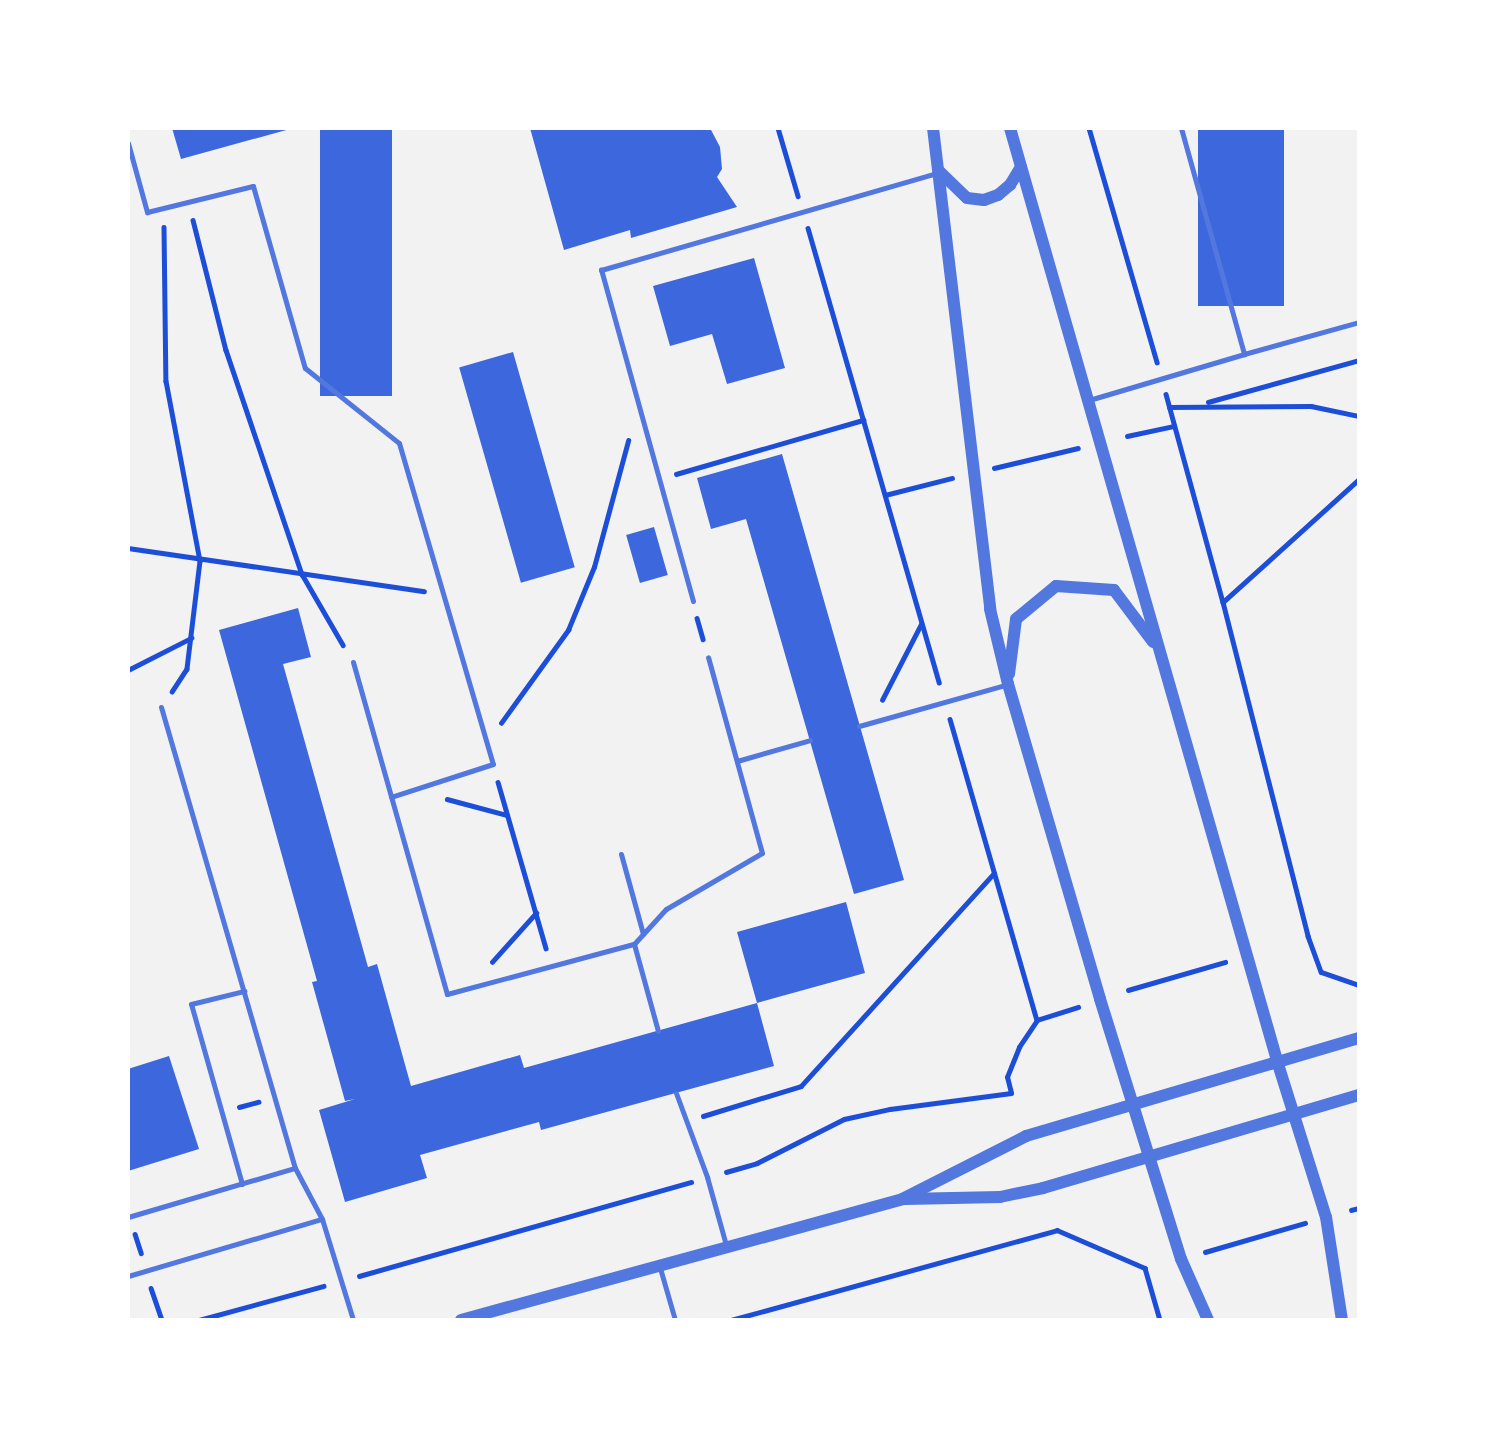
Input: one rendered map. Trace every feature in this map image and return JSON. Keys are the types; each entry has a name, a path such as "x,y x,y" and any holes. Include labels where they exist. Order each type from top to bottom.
{"street":[{"path":"933,128 990,609 1008,684 1147,1155 1184,1268 1208,1320"},
{"path":"1010,128 1157,648 1278,1064 1326,1217 1342,1320"},
{"path":"940,172 967,198 984,200 998,195 1010,186 1021,167"},
{"path":"1008,684 1016,618 1056,586 1114,590 1157,648"},
{"path":"461,1320 726,1245 902,1199 1026,1136 1359,1038"},
{"path":"902,1199 1000,1197 1043,1188 1147,1155 1359,1095"}],"lane":[{"path":"1181,128 1244,354"},
{"path":"128,143 147,212 253,186 305,368 399,443 493,764 391,797"},
{"path":"693,601 601,270 940,172"},
{"path":"1087,401 1162,377 1359,322"},
{"path":"353,662 447,994 634,944 666,909 762,853 708,657"},
{"path":"859,726 1008,684"},
{"path":"162,707 295,1168 323,1219 353,1320"},
{"path":"737,761 810,740"},
{"path":"621,854 643,934"},
{"path":"634,944 658,1031"},
{"path":"242,1184 191,1004 244,991"},
{"path":"676,1093 707,1177 726,1245"},
{"path":"129,1216 295,1168"},
{"path":"128,1276 323,1219"},
{"path":"659,1265 675,1320"}],"path":[{"path":"778,128 1037,1020"},
{"path":"1089,128 1162,377 1223,602 1307,936 1321,972 1359,985"},
{"path":"189,202 226,350 302,574 353,662"},
{"path":"162,707 187,669 200,561 166,381 164,208"},
{"path":"1201,404 1359,360"},
{"path":"487,743 568,630 594,567 638,403"},
{"path":"1168,407 1201,404 1311,406 1359,416"},
{"path":"659,479 863,420"},
{"path":"1127,436 1174,426"},
{"path":"993,468 1088,446"},
{"path":"885,495 954,478"},
{"path":"1223,602 1359,479"},
{"path":"128,548 200,561 445,594"},
{"path":"693,601 708,657"},
{"path":"871,723 922,622"},
{"path":"128,670 191,638"},
{"path":"493,764 551,966"},
{"path":"412,790 508,815"},
{"path":"685,1122 801,1086 995,873"},
{"path":"468,989 536,913"},
{"path":"1128,990 1234,959"},
{"path":"199,1320 757,1163 844,1119 890,1109 1011,1093 1007,1077 1019,1047 1037,1020 1077,1007"},
{"path":"221,1112 274,1097"},
{"path":"1351,1210 1359,1208"},
{"path":"129,1216 162,1320"},
{"path":"1205,1252 1314,1220"},
{"path":"731,1320 1056,1230 1145,1268 1160,1320"}],"building":[{"path":"172,128 289,128 290,129 181,159"},
{"path":"320,128 392,128 392,396 320,396"},
{"path":"530,128 710,128 720,147 722,169 717,177 737,207 631,238 630,230 564,250"},
{"path":"1198,128 1284,128 1284,306 1198,306"},
{"path":"754,258 785,368 727,384 712,334 670,346 653,286"},
{"path":"513,352 575,567 521,583 459,367"},
{"path":"782,454 904,880 854,894 746,519 711,529 697,478"},
{"path":"654,527 668,575 640,583 626,535"},
{"path":"298,608 311,657 283,664 368,967 377,964 411,1086 520,1055 524,1068 757,1003 774,1066 541,1130 539,1122 420,1155 427,1178 345,1202 319,1110 355,1099 345,1101 312,982 317,981 219,630"},
{"path":"846,902 865,973 757,1003 737,932"},
{"path":"169,1056 199,1149 128,1171 128,1069"}]}
